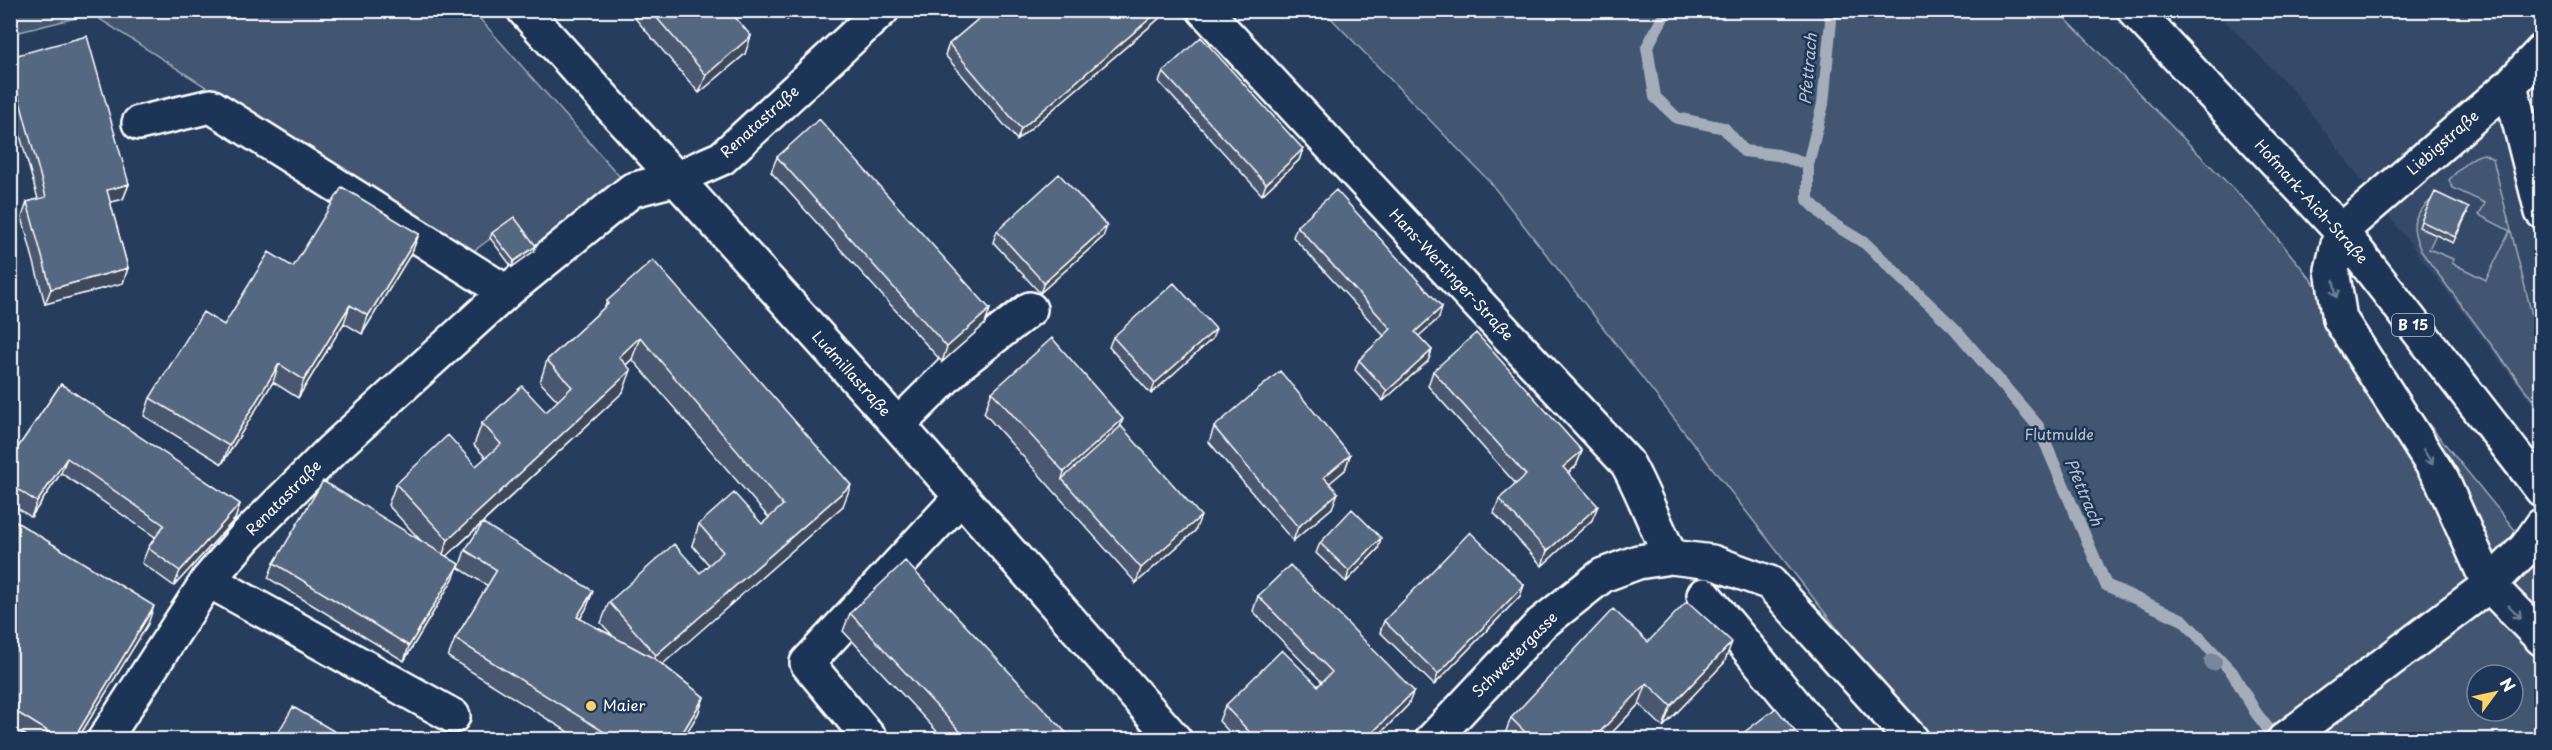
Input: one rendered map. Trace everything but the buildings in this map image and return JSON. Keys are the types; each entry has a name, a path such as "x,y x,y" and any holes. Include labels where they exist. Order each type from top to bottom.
{"street":[{"name":"Ludmillastraße","path":"524,10 898,425 1175,740"},
{"name":"Renatastraße","path":"104,740 208,579 246,536 332,450 506,292 632,190 674,179 722,158 882,10"},
{"name":"Hans-Wertinger-Straße","path":"1204,10 1627,463 1645,494 1653,521 1671,557"},
{"name":"Hofmark-Aich-Straße","path":"2134,10 2341,231 2541,490"},
{"name":"Liebigstraße","path":"2341,231 2510,86 2541,51"},
{"path":"2510,86 2541,212"},
{"path":"139,123 211,106 506,292"},
{"path":"2341,231 2332,270 2340,319 2442,480 2489,585 2541,639"},
{"path":"898,425 959,364 1030,309"},
{"path":"871,740 807,663 961,497"},
{"path":"2284,740 2489,585 2526,548 2541,525"},
{"name":"Schwestergasse","path":"1432,740 1541,624 1603,575 1638,562 1671,557 1712,562 1770,583 1912,740"},
{"path":"208,579 453,716"},
{"path":"1704,595 1824,740"}],"shaded area":[{"path":"2215,11 2541,11 2541,415 2292,89"}],"green space":[{"path":"10,11 473,11 621,178 534,251 512,223 468,255 92,14 11,34"},
{"name":"Flutmulde","path":"1324,11 2058,11 2257,213 2541,562 2541,739 1923,739 1490,182"},
{"path":"2484,154 2493,159 2541,351 2541,411 2421,251 2415,234 2417,216 2433,198 2436,234 2429,249 2453,259 2452,263 2486,280 2510,231 2479,215 2485,203 2453,188 2449,180 2469,160"}],"waterway":[{"name":"Pfettrach","path":"1667,10 1647,47 1655,97 1677,118 1724,128 1744,151 1778,155 1808,164 1808,200 1830,222 1866,244 1955,329 2038,426 2106,585 2183,620 2232,672 2256,713 2277,740"},
{"name":"Pfettrach","path":"1808,164 1823,104 1831,21 1829,10"}],"place":[{"name":"Maier","path":"591,706"}]}
